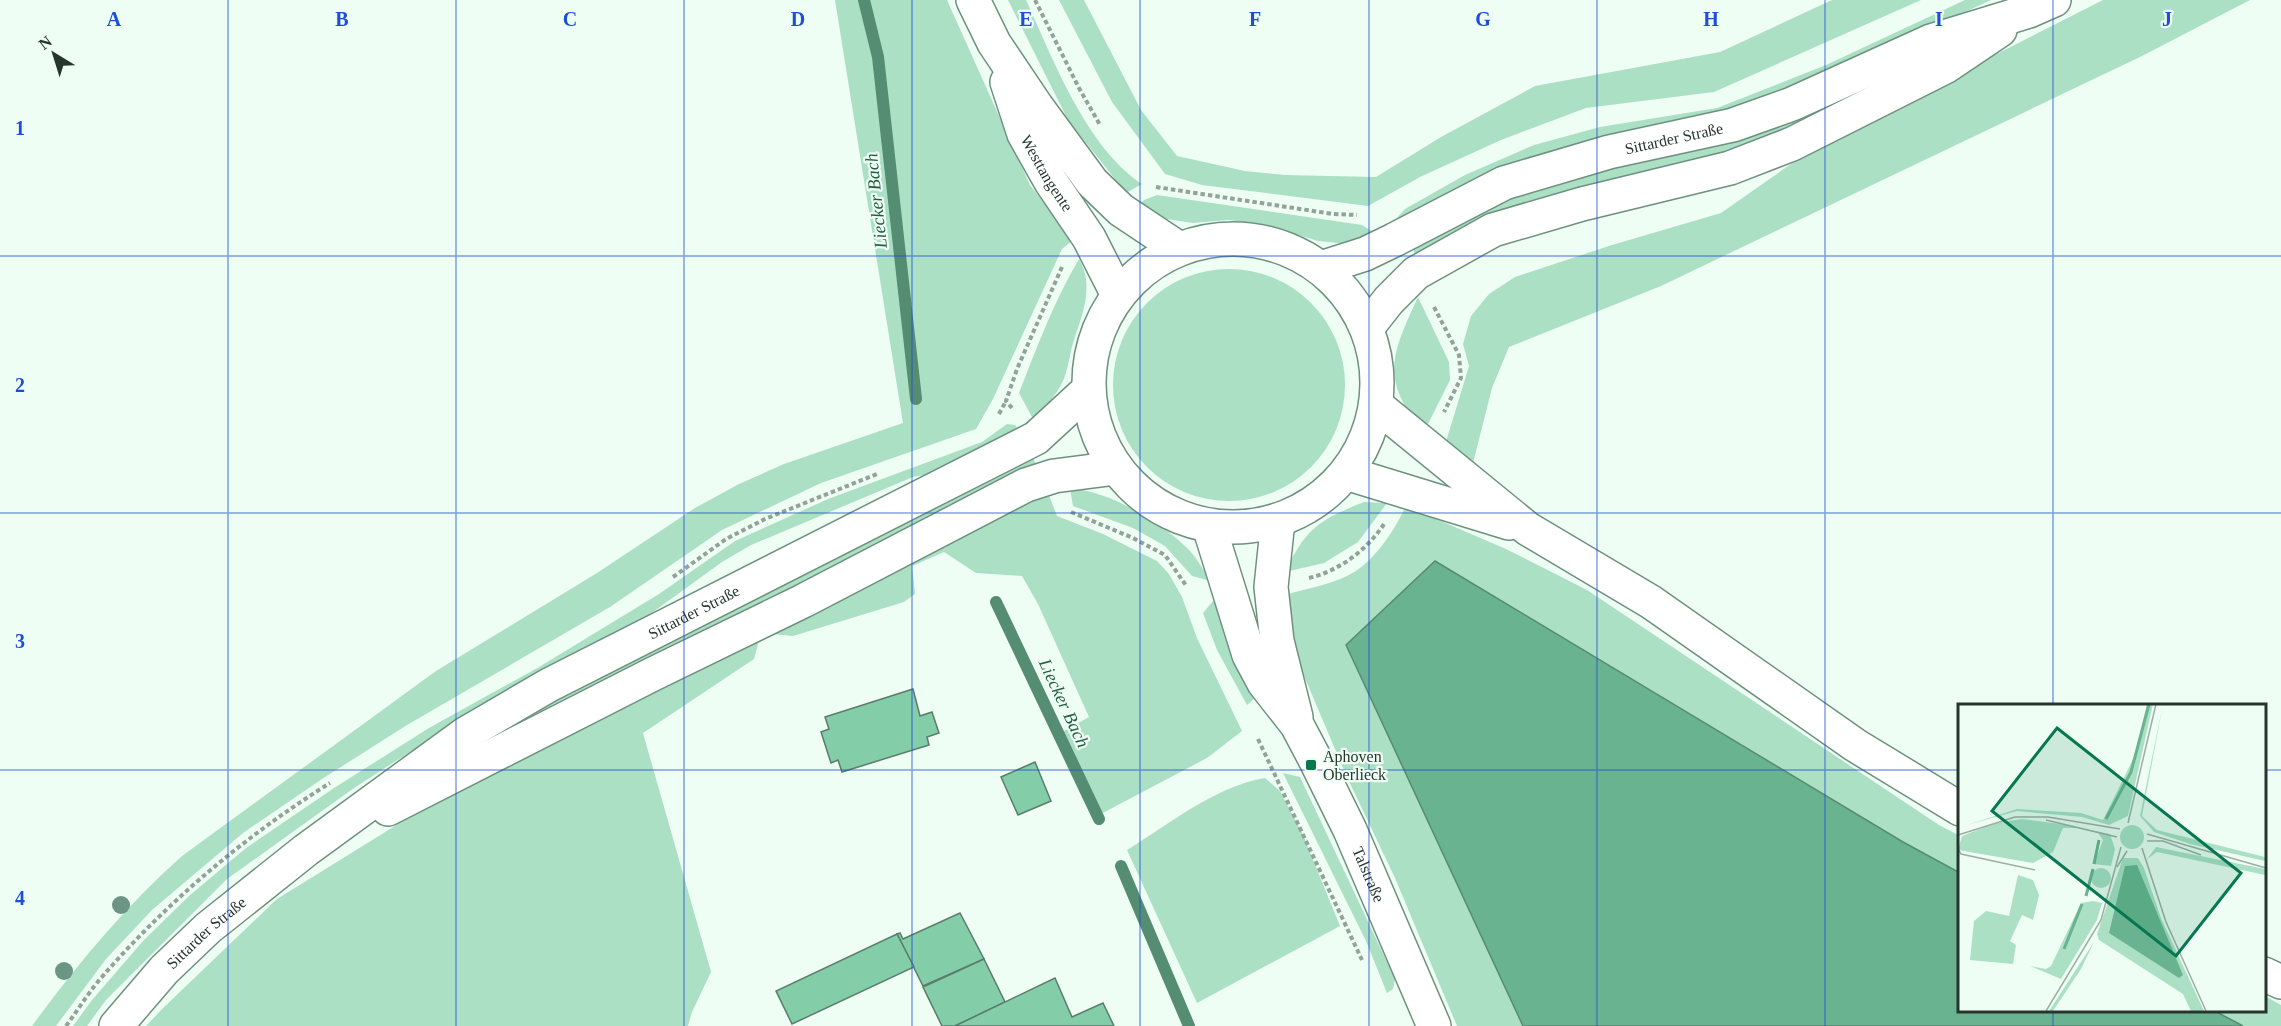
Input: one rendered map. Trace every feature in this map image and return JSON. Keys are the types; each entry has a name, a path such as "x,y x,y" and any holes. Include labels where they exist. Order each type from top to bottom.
{"main road":[{"name":"Westtangente","path":"973,0 994,43 1024,134 1051,182 1089,238 1118,296"},
{"name":"Sittarder Straße","path":"1321,268 1365,254 1504,183 1609,152 1733,125 1792,104 1931,41 2041,5"},
{"name":"Sittarder Straße","path":"1367,328 1389,300 1416,273 1493,230 1582,204 1730,168 1792,144 1945,68 2041,5"},
{"name":"Westtangente","path":"994,43 1092,182 1121,210 1178,248"},
{"path":"1240,239 1272,244 1302,256 1321,268 1342,289 1367,328 1377,376 1376,405 1362,447 1346,472 1330,490 1305,508 1278,520 1237,528 1209,526 1181,518 1164,510 1134,489 1116,468 1100,441 1088,390 1094,342 1105,317 1118,296 1149,266 1178,248 1208,241 1240,239"},
{"name":"Sittarder Straße","path":"116,1026 164,970 208,928 306,850 465,734 549,685 1036,438 1088,390"},
{"path":"1376,405 1528,529 1651,602 1855,745 1958,809"},
{"name":"Sittarder Straße","path":"306,850 653,674 803,601 1026,485 1054,476 1116,468"},
{"path":"1346,472 1528,529"},
{"name":"Talstraße","path":"1278,520 1271,587 1277,641 1297,725"},
{"name":"Talstraße","path":"1209,526 1248,655 1264,683 1297,725 1350,831 1434,1026"},
{"path":"2266,974 2281,982"}],"path":[{"path":"1035,0 1105,134"},
{"path":"1150,186 1333,214 1376,215 1394,240"},
{"path":"1416,273 1459,355 1461,378 1426,448"},
{"path":"1271,587 1319,576 1353,558 1381,528 1405,490"},
{"path":"1256,735 1362,961"}],"shaded area":[{"path":"835,0 947,0 1030,185 1073,240 1062,249 993,399 976,429 821,483 722,530 610,607 407,725 243,833 152,910 106,959 56,1026 32,1026 66,980 103,937 141,895 182,856 436,671 597,573 695,508 739,484 784,464 903,423"},
{"path":"1008,0 1026,0 1060,74 1088,125 1122,168 1142,184 1126,193 1068,120"},
{"path":"1059,0 1084,0 1141,110 1177,156 1245,171 1285,175 1376,177 1441,137 1535,86 1720,52 1832,0 1921,0 1714,92 1586,108 1501,140 1420,177 1368,206 1202,185 1165,174 1112,102"},
{"path":"1965,0 1991,0 1795,91 1719,117 1587,140 1501,169 1396,224 1395,220 1405,209 1465,175 1534,145 1600,127 1717,108 1826,65"},
{"path":"2103,0 2250,0 2142,56 1661,286 1509,347 1492,388 1473,463 1445,445 1469,366 1463,344 1471,316 1489,294 1515,277 1721,213 1818,145"},
{"path":"1889,74 1894,85 1772,142 1416,256 1411,245 1480,208"},
{"path":"1157,195 1362,225 1378,235 1348,244 1318,241 1263,224 1228,220 1193,223 1166,219 1138,206 1144,200"},
{"path":"1079,259 1084,269 1087,290 1066,374 1052,398 1033,419 1019,393 1039,341"},
{"path":"1218,269 1240,269 1284,282 1303,295 1319,311 1332,330 1340,351 1345,385 1343,408 1332,440 1319,459 1303,475 1284,488 1263,496 1240,501 1218,501 1174,488 1155,475 1139,459 1126,440 1118,419 1113,396 1113,374 1126,330 1139,311 1155,295 1174,282 1195,274"},
{"path":"1418,297 1449,362 1450,380 1424,432 1400,397 1395,381 1394,366 1402,335"},
{"path":"1007,424 1015,425 1020,433 941,472 913,477 751,545 722,562 614,637 413,750 354,788 227,879 106,1000 87,1026 73,1026 92,1000 143,941 189,896 246,848 334,788 429,728 539,667 659,594 735,541 828,499 982,442"},
{"path":"1031,454 1038,468 508,733 501,728"},
{"path":"1070,489 1084,490 1116,501 1162,527 1190,551 1211,581 1192,576 1165,546 1133,528 1073,506"},
{"path":"1047,490 1057,516 1103,534 1157,561 1169,574 1182,597 1197,638 1242,731 1207,758 1097,816 1060,733 1089,717 1038,604 1022,576 976,573 944,552 912,566 915,594 904,602 793,636 761,633"},
{"path":"1364,502 1387,503 1358,542 1324,563 1285,572 1300,545 1315,527 1336,514"},
{"path":"1406,506 1506,549 1587,590 1939,825 1958,835 1958,1011 2266,1011 2266,997 2281,1005 2281,1026 1457,1026 1395,878 1346,775 1293,650 1285,595 1332,582 1357,571 1382,546"},
{"path":"1435,561 1903,842 1958,872 1958,1011 2215,1011 2243,1026 1523,1026 1346,645"},
{"path":"1218,600 1229,650 1255,698 1247,705 1217,650 1203,613 1213,601"},
{"path":"761,633 754,659 643,733 711,972 692,1012 688,1026 146,1026 277,899 403,821 601,712"},
{"path":"1283,773 1300,777 1395,979 1393,989 1387,993 1366,941"},
{"path":"1265,778 1280,791 1303,835 1340,926 1197,1003 1127,850 1211,797 1247,782"}],"building":[{"path":"913,689 920,716 932,712 939,733 927,737 929,745 842,772 838,760 831,763 821,732 829,729 825,717"},
{"path":"1035,762 1051,801 1018,815 1001,777"},
{"path":"960,913 984,959 923,986 897,934 900,933 903,939"},
{"path":"897,934 914,967 792,1024 776,991"},
{"path":"984,959 1005,1002 955,1026 942,1026 923,987"},
{"path":"1055,978 1072,1017 1103,1003 1114,1026 955,1026"}],"waterway":[{"name":"Liecker Bach","path":"864,0 878,57 916,399"},
{"name":"Liecker Bach","path":"996,602 1099,819"},
{"name":"Liecker Bach","path":"1121,866 1189,1026"}],"place":[{"name":"Aphoven Oberlieck","path":"1311,765"}]}
